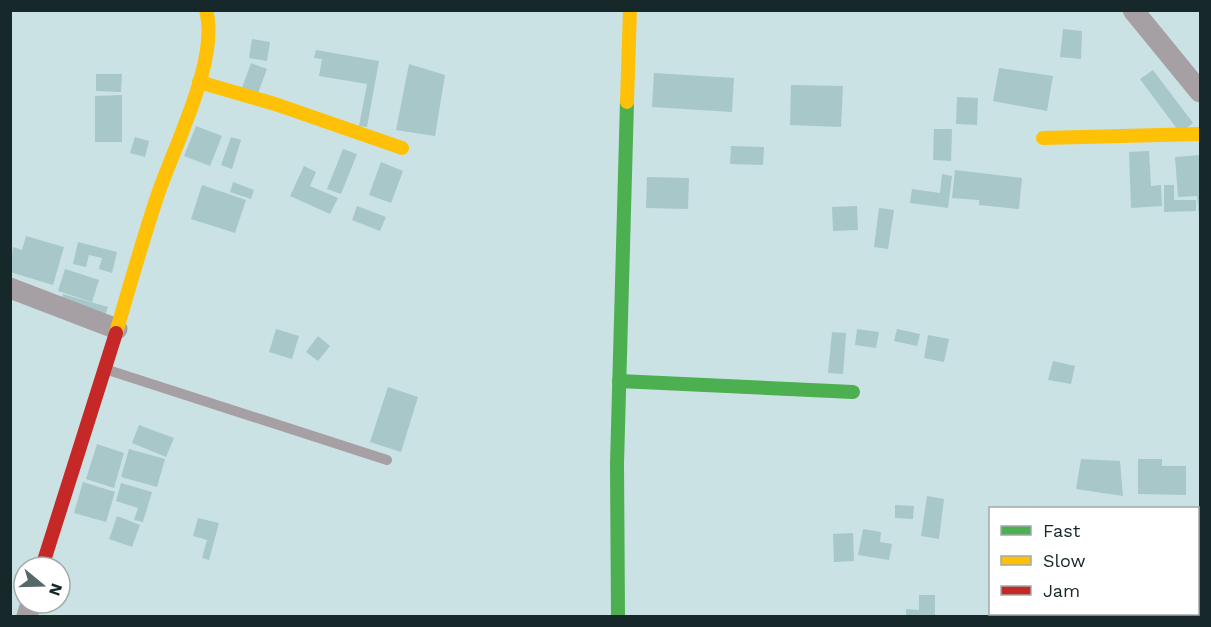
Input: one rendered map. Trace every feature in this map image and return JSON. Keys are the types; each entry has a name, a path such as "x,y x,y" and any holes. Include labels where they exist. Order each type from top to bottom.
{"street":[{"path":"46,555 105,369 149,214 199,82 212,22 206,10"},
{"path":"618,616 619,381 630,10"},
{"path":"1133,10 1200,92"},
{"path":"199,82 255,97 286,110 402,148"},
{"path":"1043,138 1200,134"},
{"path":"10,288 117,329"},
{"path":"619,381 853,392"}],"lane":[{"path":"105,369 387,460"}],"building":[{"path":"1063,29 1082,31 1081,59 1060,57"},
{"path":"252,39 270,42 267,61 249,58"},
{"path":"316,50 379,61 367,127 359,126 367,84 319,76 322,59 314,58"},
{"path":"251,63 267,69 258,93 242,88"},
{"path":"409,64 445,75 435,136 396,130"},
{"path":"999,68 1053,76 1047,111 993,101"},
{"path":"1153,70 1193,123 1180,133 1140,79"},
{"path":"654,73 734,78 732,112 652,107"},
{"path":"96,74 122,74 121,92 96,91"},
{"path":"791,85 843,86 841,127 790,125"},
{"path":"122,95 122,142 95,142 95,96"},
{"path":"957,97 978,98 977,125 956,124"},
{"path":"196,126 222,136 210,166 184,156"},
{"path":"934,129 952,129 951,161 933,160"},
{"path":"135,137 149,141 145,157 130,153"},
{"path":"231,137 241,140 232,169 221,165"},
{"path":"731,146 764,147 763,165 730,164"},
{"path":"343,149 357,154 341,194 327,189"},
{"path":"1149,151 1151,186 1161,185 1162,206 1131,208 1129,152"},
{"path":"1200,155 1199,216 1197,196 1178,197 1175,157"},
{"path":"381,162 403,171 391,203 369,195"},
{"path":"304,166 316,172 310,186 338,198 330,214 290,196"},
{"path":"955,170 1022,178 1019,209 979,205 979,200 952,198"},
{"path":"942,174 952,176 948,208 910,203 912,189 940,193"},
{"path":"647,177 689,178 688,209 646,208"},
{"path":"233,182 254,190 251,199 230,192"},
{"path":"202,185 246,200 235,233 191,219"},
{"path":"1164,185 1174,185 1174,200 1196,200 1196,211 1164,212"},
{"path":"357,206 386,217 380,231 352,220"},
{"path":"857,206 858,230 833,231 832,207"},
{"path":"879,208 894,210 888,249 874,247"},
{"path":"26,236 64,247 53,285 10,272 13,247 22,250"},
{"path":"78,242 117,252 112,273 99,269 102,258 89,255 86,267 73,264"},
{"path":"65,269 99,280 92,302 58,291"},
{"path":"63,294 108,307 104,319 60,305"},
{"path":"276,329 299,336 292,359 269,352"},
{"path":"857,329 879,332 876,348 855,345"},
{"path":"897,329 920,334 917,346 894,341"},
{"path":"832,332 846,333 843,374 828,373"},
{"path":"928,335 949,339 944,362 924,358"},
{"path":"318,336 330,346 318,361 306,352"},
{"path":"1053,361 1075,366 1071,384 1048,380"},
{"path":"388,387 418,397 401,452 370,442"},
{"path":"139,425 174,438 166,457 132,443"},
{"path":"97,444 124,453 114,488 86,479"},
{"path":"129,449 165,459 157,487 121,477"},
{"path":"1081,459 1120,461 1123,496 1076,489"},
{"path":"1138,459 1162,459 1162,466 1186,466 1186,495 1138,494"},
{"path":"83,482 115,492 106,522 74,513"},
{"path":"121,483 152,492 143,522 134,520 138,508 116,501"},
{"path":"927,496 944,499 939,539 921,536"},
{"path":"895,505 914,506 913,519 895,518"},
{"path":"117,516 140,525 132,547 109,539"},
{"path":"198,518 219,523 209,560 202,558 207,540 193,536"},
{"path":"863,529 881,532 880,542 892,544 889,560 858,555"},
{"path":"853,533 854,561 834,562 833,534"},
{"path":"919,595 935,595 935,616 906,616 906,609 919,610"}],"traffic: fast":[{"path":"618,616 617,464 627,102"},
{"path":"619,381 853,392"}],"traffic: slow":[{"path":"116,333 157,197 201,78 209,30 206,10"},
{"path":"627,102 630,10"},
{"path":"199,82 275,104 402,148"},
{"path":"1043,138 1200,134"}],"traffic: jam":[{"path":"46,555 116,333"}]}
